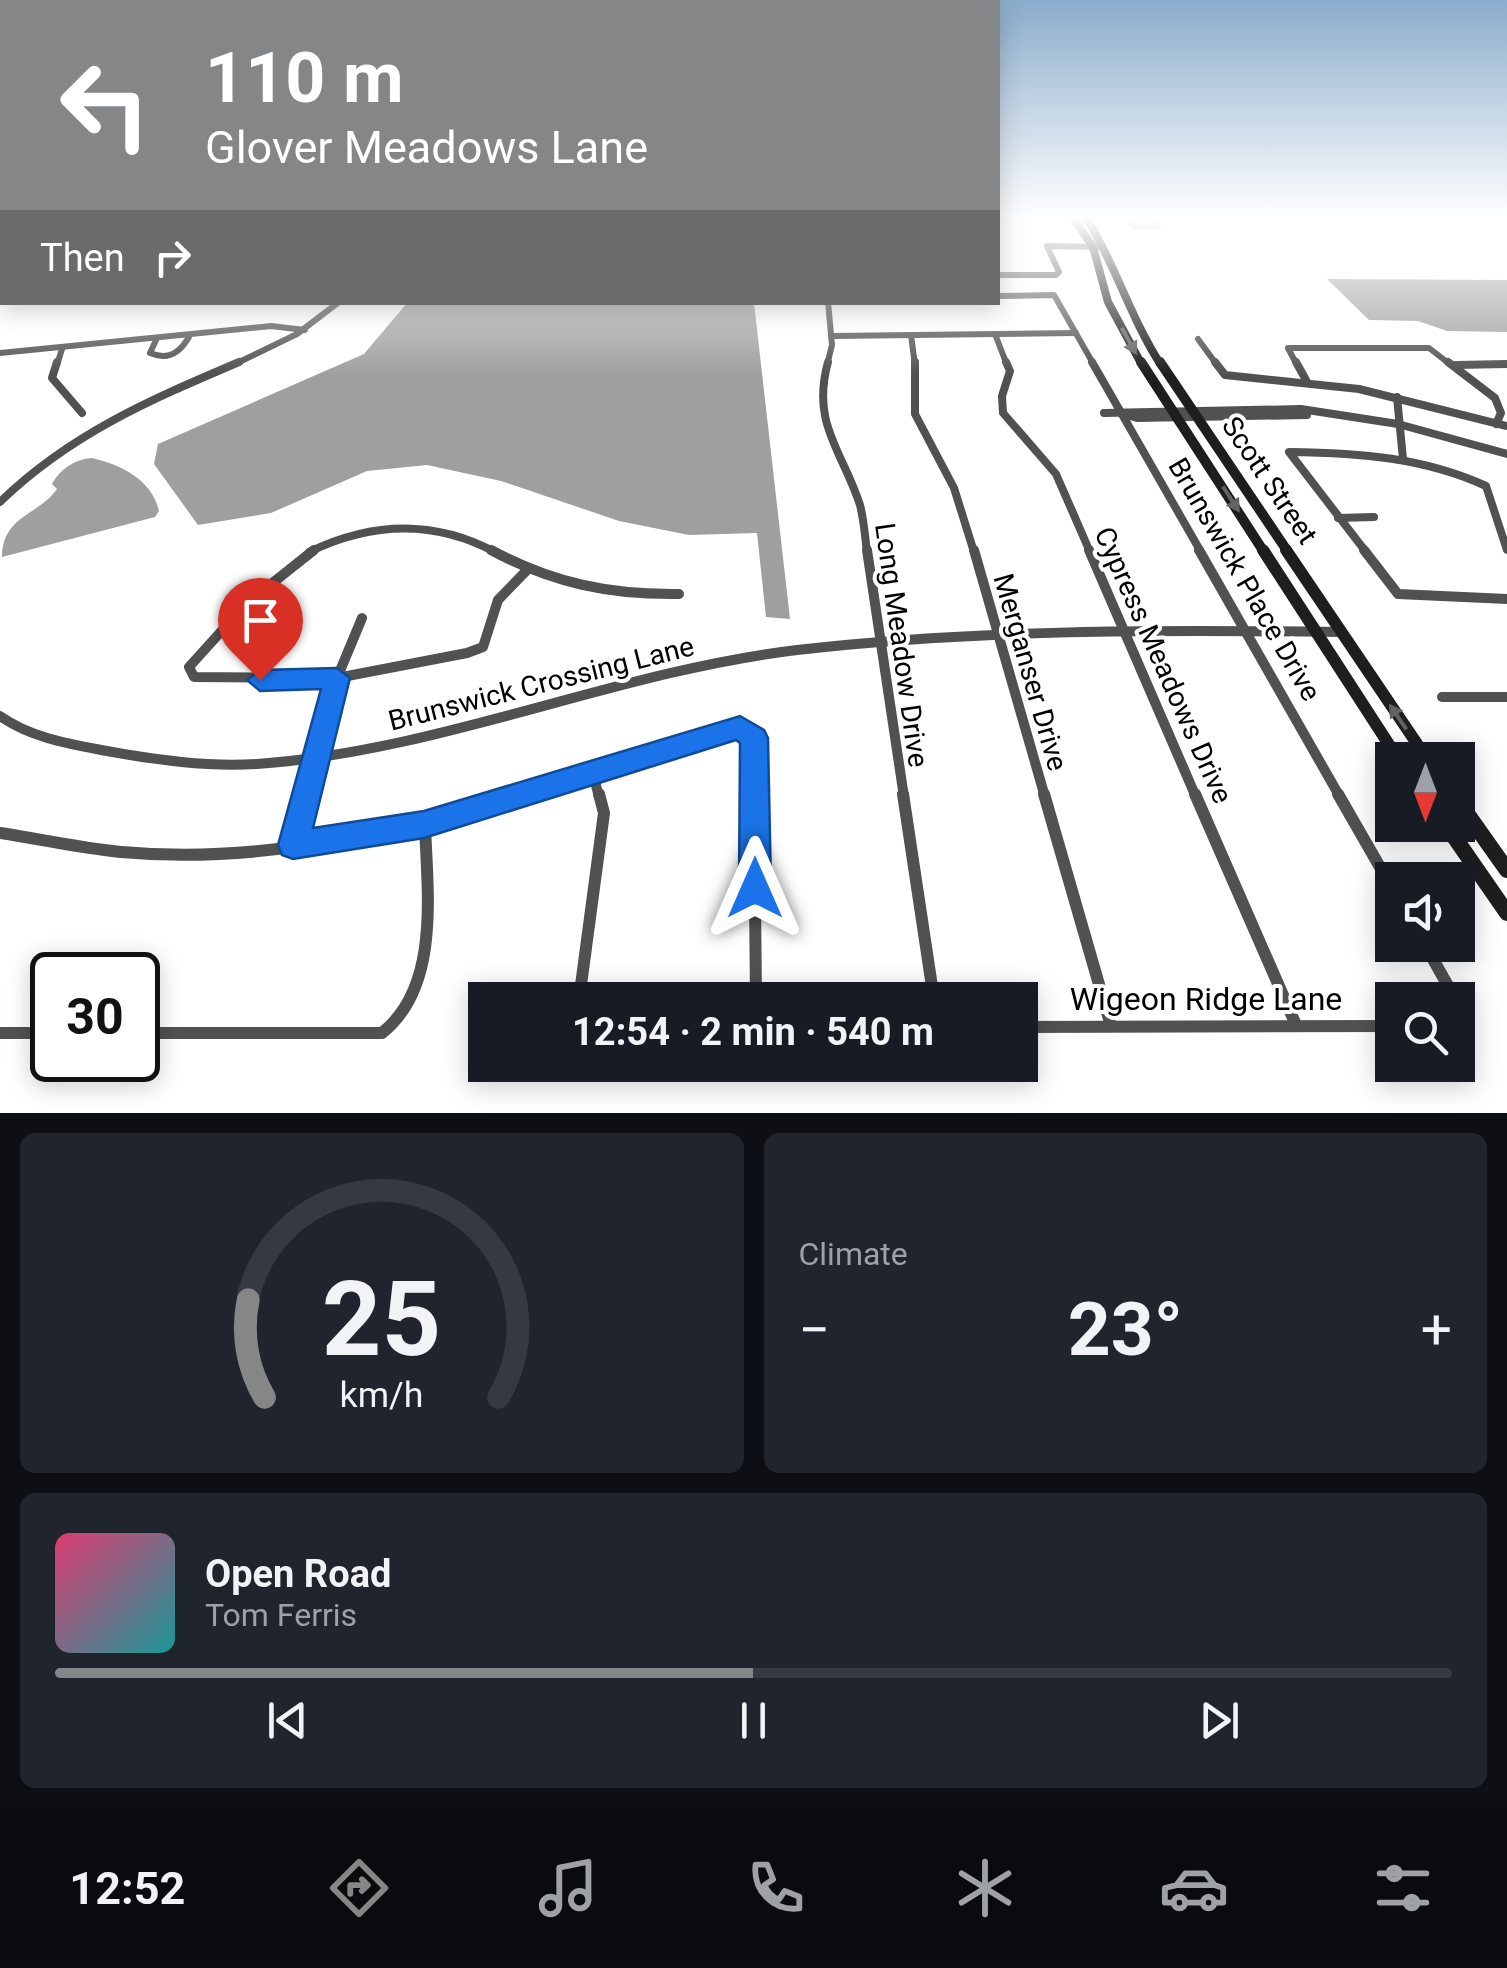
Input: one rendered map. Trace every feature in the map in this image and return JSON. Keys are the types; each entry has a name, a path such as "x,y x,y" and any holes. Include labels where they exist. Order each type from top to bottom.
{"main road":[{"name":"Scott Street","path":"1100,271 1132,348 1387,742"},
{"name":"Scott Street","path":"1114,271 1144,340 1416,742"},
{"path":"1106,290 1122,292"},
{"path":"1475,825 1507,870"},
{"path":"1460,842 1499,888 1507,913"}],"street":[{"path":"1000,275 1056,275 1058,271"},
{"name":"Brunswick Place Drive","path":"1000,296 1054,295 1377,862"},
{"path":"0,502 42,462 121,413 260,354 305,330 336,305"},
{"name":"Long Meadow Drive","path":"828,305 831,336 820,391 827,434 860,506 877,641 931,982"},
{"path":"0,353 271,326 305,330"},
{"path":"831,336 1076,333"},
{"name":"Cypress Meadows Drive","path":"995,334 1010,371 1001,404 1003,413 1056,474 1296,1025"},
{"path":"157,338 150,354 168,357 182,350 190,335"},
{"name":"Merganser Drive","path":"912,335 918,362 912,396 916,419 959,499 1112,1026"},
{"path":"1198,339 1225,375 1238,379 1306,380 1398,397 1507,426"},
{"path":"1306,380 1288,348 1429,348 1495,398 1501,414 1496,424"},
{"path":"62,349 52,378 82,413"},
{"path":"1452,365 1507,364"},
{"path":"1398,397 1403,459"},
{"path":"1104,413 1339,414 1398,424 1507,454"},
{"path":"1507,550 1486,486 1465,475 1403,459 1289,452 1398,594 1507,600"},
{"path":"0,488 14,488"},
{"path":"1338,518 1374,517"},
{"path":"528,570 498,600 483,647 337,678 194,677 189,667 262,584 292,560 356,532 397,528 434,531 464,538 528,570 599,593 679,594"},
{"path":"293,845 337,678 362,618"},
{"name":"Brunswick Crossing Lane","path":"0,716 16,728 117,756 210,764 315,758 438,736 660,672 877,641 1341,632"},
{"path":"1442,696 1507,696"},
{"path":"0,833 121,852 211,854 293,845 424,824 740,728 754,738 756,982"},
{"path":"581,982 604,812 592,770"},
{"path":"160,1033 382,1033 397,1026 408,1009 428,927 424,824"},
{"name":"Wigeon Ridge Lane","path":"1038,1028 1375,1026"},
{"path":"0,1033 30,1033"}],"shaded area":[{"path":"1327,279 1507,280 1507,332 1447,331 1418,321 1369,320"},
{"path":"405,305 754,305 790,619 766,617 757,533 689,535 619,521 501,481 427,465 367,471 271,513 198,525 154,464 158,444 364,354"},
{"path":"92,458 125,470 143,482 159,511 155,517 2,557 8,533 57,489 52,484 59,474 74,463"}],"route":[{"path":"260,680 337,678 293,845 424,824 668,746 740,728 754,738 755,888"}]}
